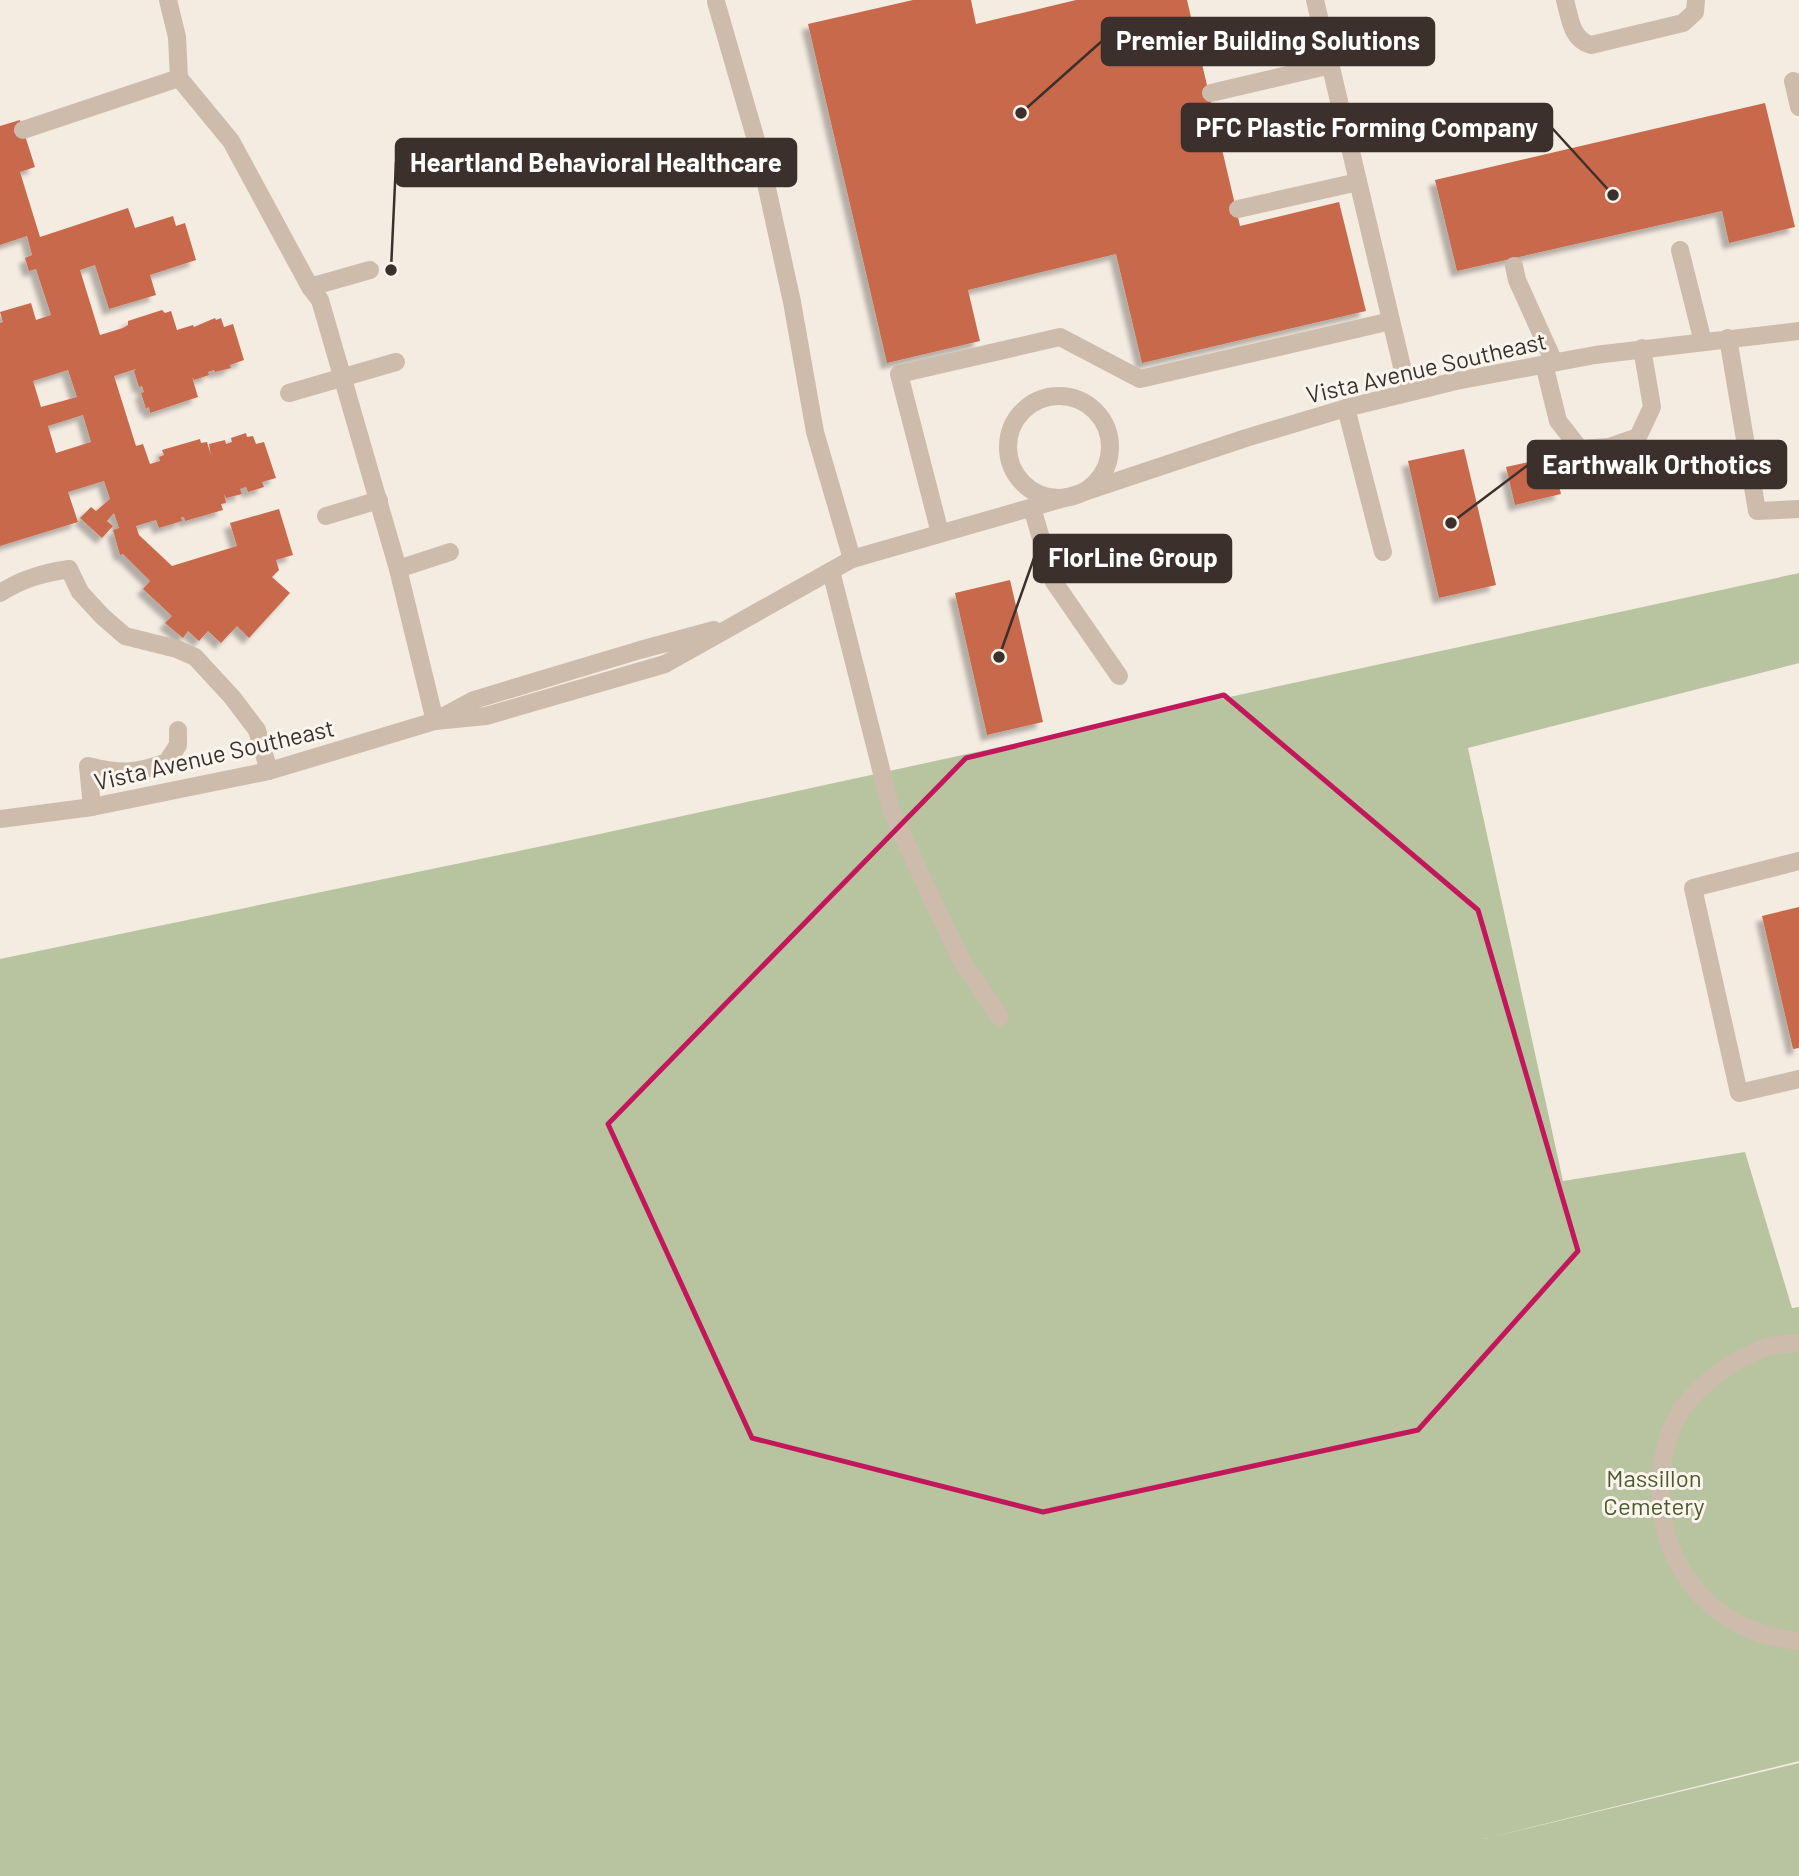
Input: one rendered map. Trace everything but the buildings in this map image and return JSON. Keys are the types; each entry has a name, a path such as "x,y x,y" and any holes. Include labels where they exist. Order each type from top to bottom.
{"street":[{"path":"168,0 178,44 179,78 231,141 310,287 320,300 398,569 435,721"},
{"path":"1315,0 1408,392"},
{"path":"1565,0 1573,31 1583,43 1591,45 1683,23 1695,12 1696,0"},
{"path":"716,2 758,147 792,302 815,432 852,559"},
{"path":"1211,93 1331,65"},
{"path":"23,130 179,78"},
{"path":"1793,81 1799,107"},
{"path":"1238,209 1358,182"},
{"path":"1680,250 1703,342"},
{"path":"1514,265 1517,280 1549,363 1558,421 1580,449 1609,447 1638,437 1652,407 1642,348"},
{"path":"310,287 370,270"},
{"path":"940,533 899,374 1060,337 1140,379 1391,321"},
{"name":"Vista Avenue Southeast","path":"0,820 92,807 269,771 435,721 474,700 639,650 734,625 852,559 1075,495 1346,408 1408,392 1549,363 1642,348 1799,331"},
{"path":"1728,338 1758,511 1799,509"},
{"path":"289,393 396,362"},
{"name":"Vista Avenue Southeast","path":"1055,396 1079,400 1099,414 1107,429 1111,445 1101,476 1090,488 1075,495 1058,498 1041,495 1026,486 1014,473 1008,456 1008,439 1014,423 1024,409 1039,400 1055,396"},
{"path":"1346,408 1383,552"},
{"path":"326,516 379,500"},
{"path":"1032,508 1054,582 1119,676"},
{"path":"398,569 450,552"},
{"path":"0,593 13,584 41,573 69,569 80,592 125,636 177,649 195,657 232,697 257,730 269,771"},
{"path":"831,571 892,813 959,956 1000,1017"},
{"path":"92,807 89,766 115,773 129,773 167,762 178,745 178,730"},
{"path":"1799,861 1693,888 1739,1093 1799,1079"},
{"path":"1799,1343 1769,1347 1735,1362 1701,1387 1676,1418 1663,1456 1659,1495 1664,1534 1681,1571 1705,1601 1738,1624 1773,1639 1799,1641"}],"highlighted area":[{"path":"1224,695 1478,910 1578,1251 1418,1430 1043,1512 752,1438 608,1124 966,758"}],"green space":[{"name":"Massillon Cemetery","path":"1799,573 1799,663 1468,748 1563,1181 1745,1152 1792,1308 1799,1307 1799,1761 1484,1839 1799,1763 1799,1876 0,1876 0,959 595,835"}],"place":[{"name":"Premier Building Solutions","path":"1021,113"},
{"name":"PFC Plastic Forming Company","path":"1613,195"},
{"name":"Heartland Behavioral Healthcare","path":"391,270"},
{"name":"Earthwalk Orthotics","path":"1451,523"},
{"name":"FlorLine Group","path":"999,657"}]}
